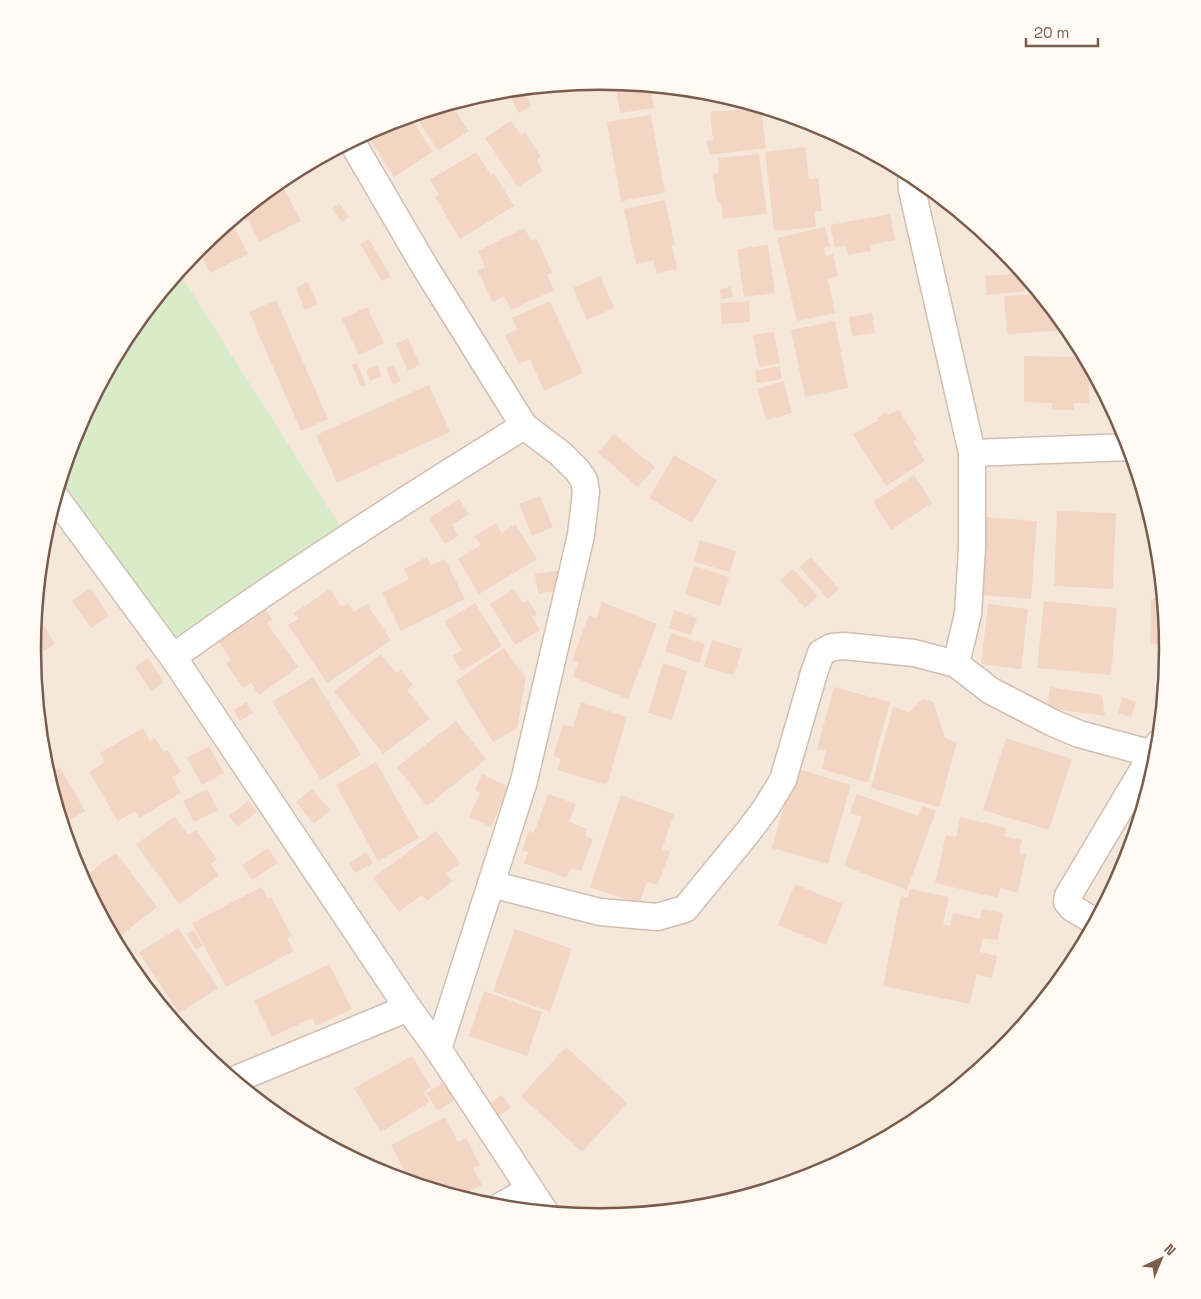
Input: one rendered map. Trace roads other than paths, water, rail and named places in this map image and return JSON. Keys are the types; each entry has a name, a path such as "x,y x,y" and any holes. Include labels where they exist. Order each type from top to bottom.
{"street":[{"path":"355,147 425,267 524,426 561,454 577,470 584,480 586,492 581,535 524,781 438,1048"},
{"path":"912,186 972,453 972,548 968,614 956,664"},
{"path":"173,657 254,598 365,525 524,426"},
{"path":"972,453 1122,447"},
{"path":"60,504 173,657 408,1008 438,1048 540,1205"},
{"path":"491,884 600,912 656,918 684,909 748,832 766,808 782,780 821,653 832,647 844,646 914,652 956,664 991,692 1053,723 1129,749 1150,752"},
{"path":"1090,919 1072,908 1067,902 1068,896 1147,768"},
{"path":"241,1077 408,1008"},
{"path":"509,1201 530,1190"}]}
